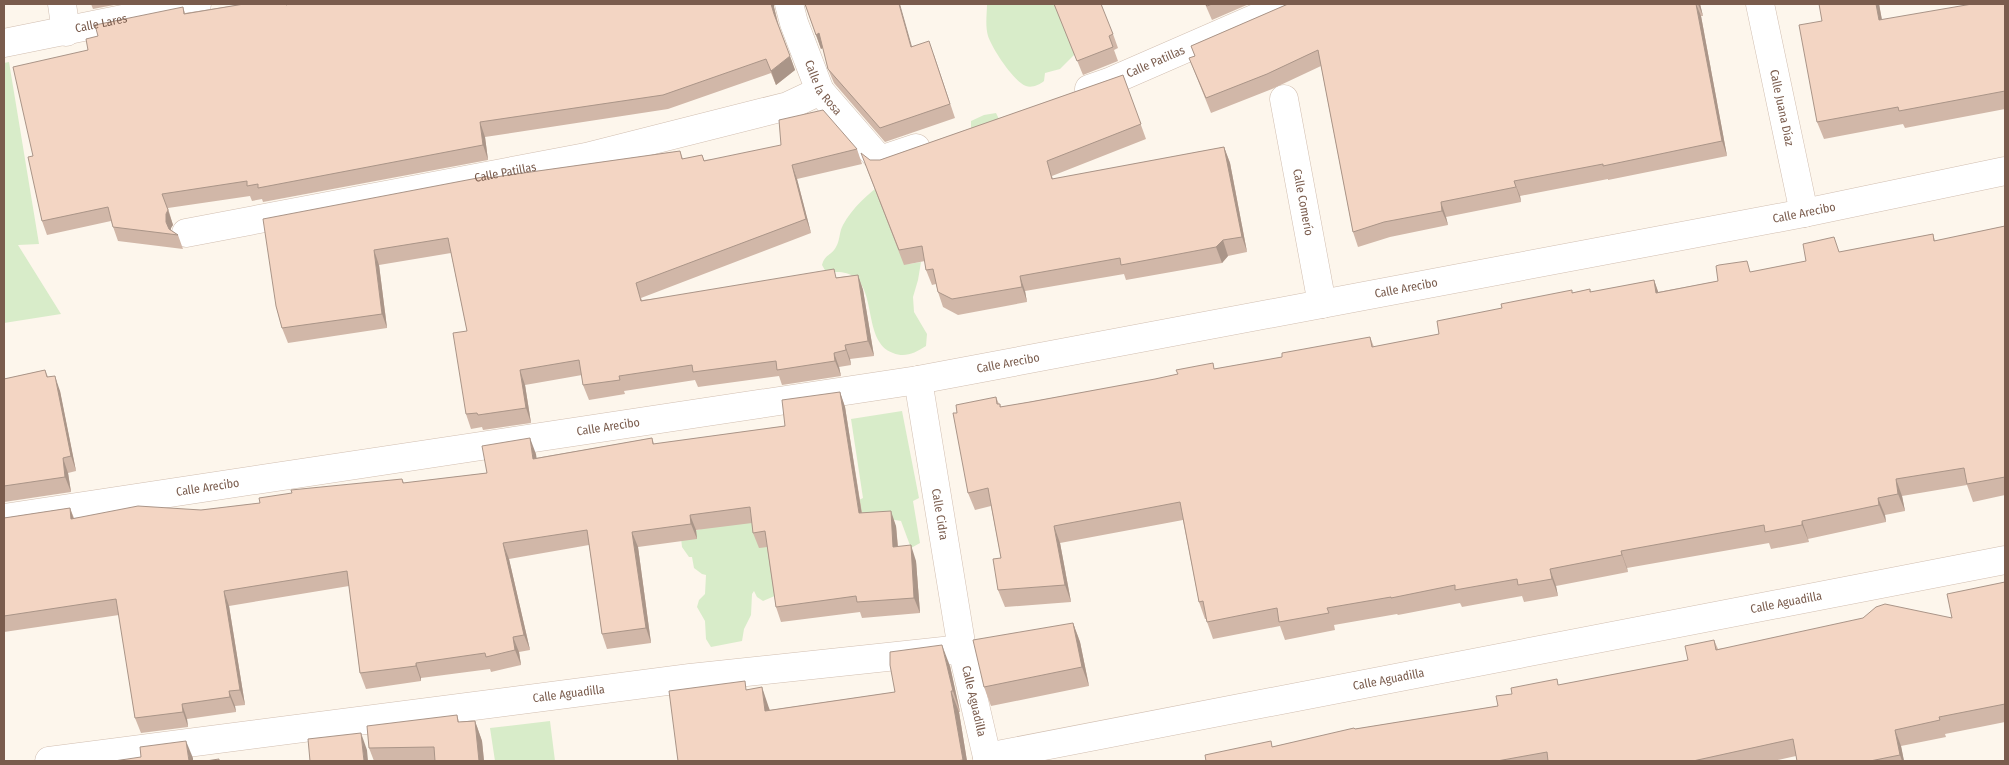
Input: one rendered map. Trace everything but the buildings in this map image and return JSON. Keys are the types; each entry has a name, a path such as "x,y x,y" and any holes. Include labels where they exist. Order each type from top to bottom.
{"street":[{"path":"62,4 66,32"},
{"name":"Calle Lares","path":"4,43 197,4"},
{"name":"Calle la Rosa","path":"789,4 794,23 820,91 880,160 935,141"},
{"name":"Calle Patillas","path":"1063,98 1108,82 1288,4"},
{"name":"Calle Juana Díaz","path":"1760,4 1804,213"},
{"name":"Calle Patillas","path":"186,233 586,157 788,106 820,91"},
{"name":"Calle Comerío","path":"1284,99 1322,304"},
{"name":"Calle Arecibo","path":"4,518 918,380 1804,213 2005,171"},
{"name":"Calle Cidra","path":"918,380 962,649"},
{"name":"Calle Aguadilla","path":"49,761 690,678 962,649 988,759 2005,560"}],"green space":[{"path":"987,4 1104,4 1071,17 1082,47 1060,69 1045,73 1044,81 1031,87 1026,86 1015,78 994,48 987,32"},
{"path":"9,62 39,244 18,245 61,314 4,323 4,63"},
{"path":"996,113 1002,125 909,264 921,262 913,297 914,312 927,334 926,346 910,354 893,353 884,347 877,338 865,293 860,283 847,273 826,272 822,265 823,261 836,247 842,228 861,201 884,182 971,135 971,121 984,115"},
{"path":"902,411 919,498 913,501 920,543 911,548 901,521 889,519 824,532 845,507 863,498 851,419"},
{"path":"749,516 771,546 777,595 763,601 757,597 754,591 752,594 751,615 744,629 742,641 711,647 706,639 705,621 697,607 699,600 705,594 706,575 694,568 692,557 689,557 682,547 681,538 690,532"},
{"path":"550,721 555,761 495,761 490,728"}]}
